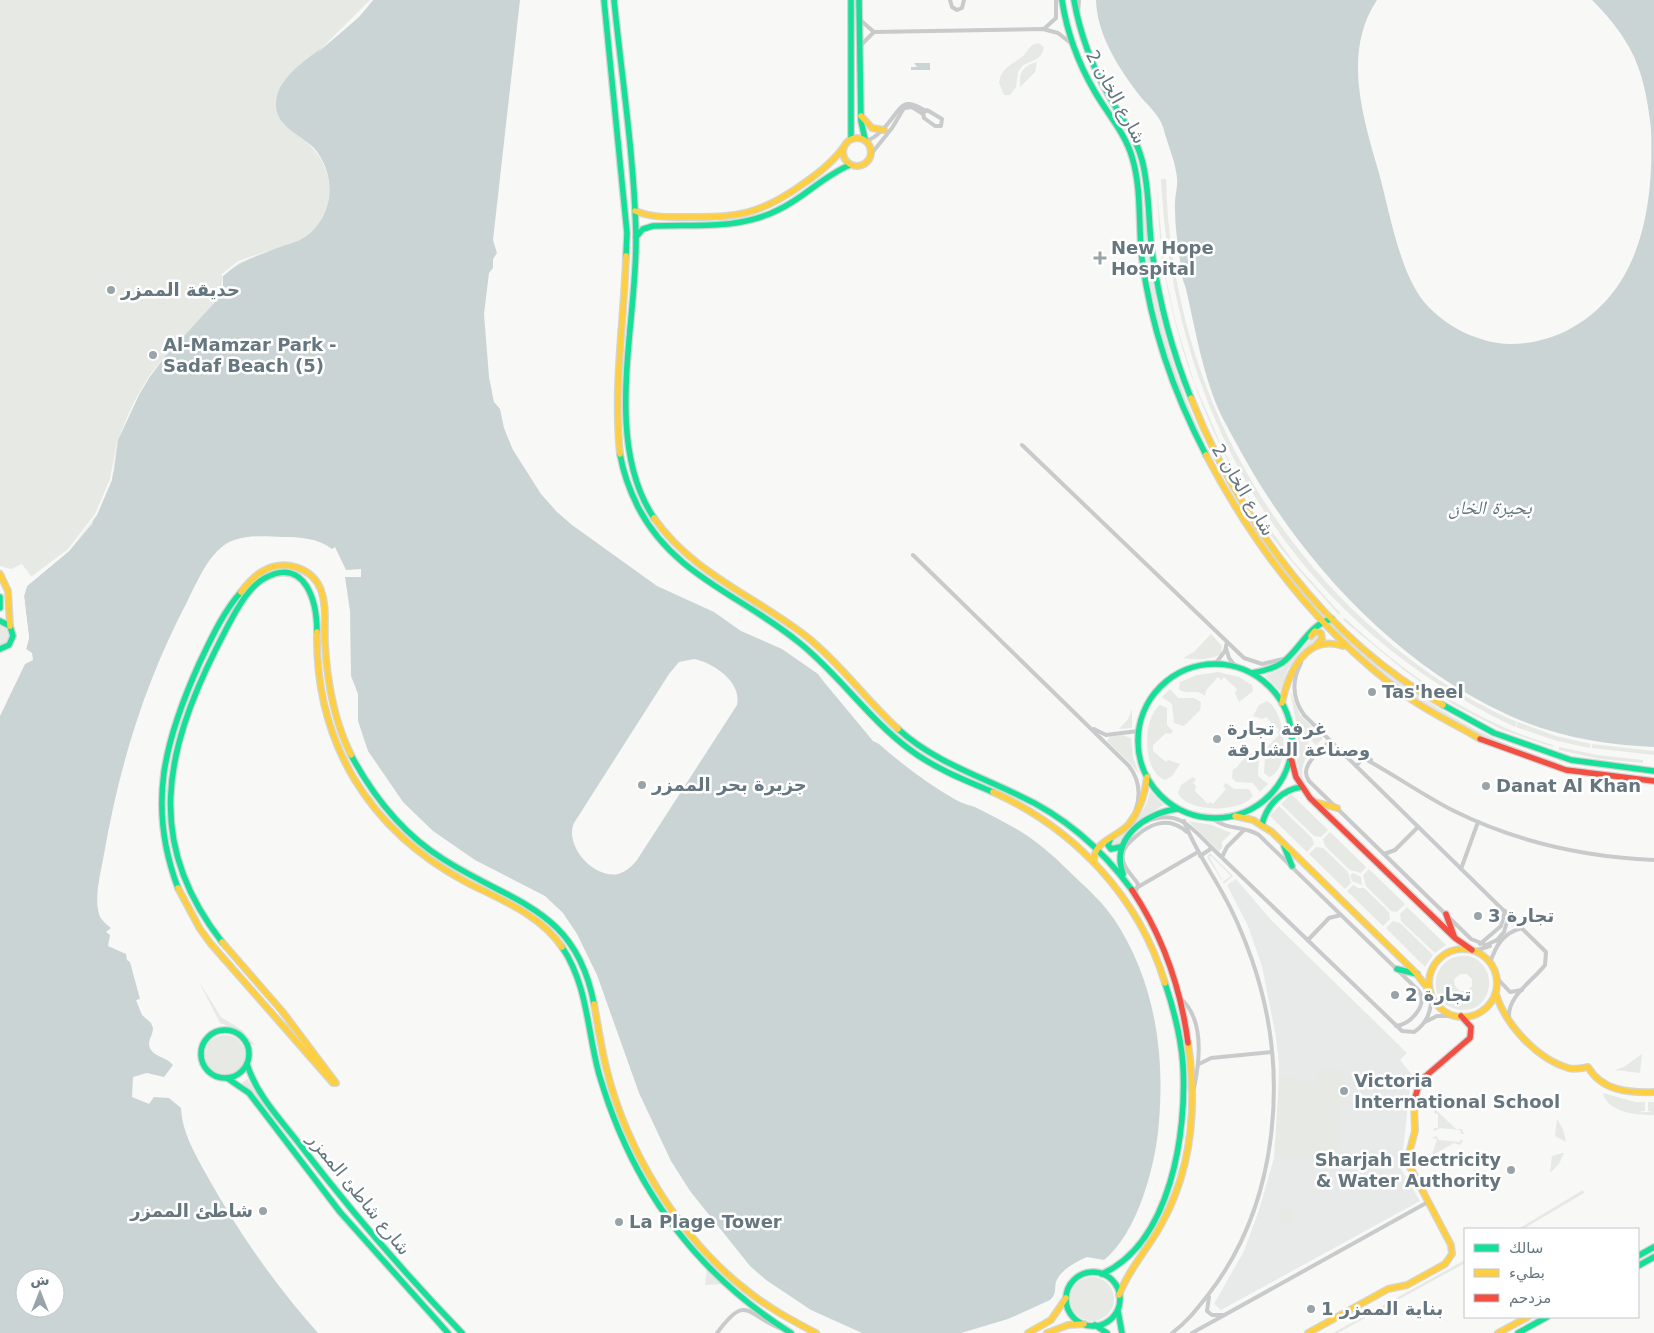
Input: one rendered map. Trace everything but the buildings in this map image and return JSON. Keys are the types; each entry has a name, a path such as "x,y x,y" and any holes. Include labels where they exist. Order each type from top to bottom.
{"street":[{"path":"604,0 626,224 626,278 617,402 617,433 623,470 632,498 646,524 675,557 787,632 816,656 878,723 909,749 956,778 1006,798 1040,816 1069,837 1094,860 1121,893 1152,943 1164,982 1181,1052 1184,1105 1176,1159 1157,1212 1144,1236 1124,1263 1115,1270 1102,1274 1090,1272 1079,1276 1070,1285 1062,1308 1054,1317 1028,1333"},
{"path":"614,0 636,236 626,432 633,472 657,524 670,541 687,557 762,606 824,650 883,716 912,741 957,769 1037,804 1067,824 1096,849 1135,895 1162,944 1188,1037 1193,1093"},
{"path":"851,0 851,139"},
{"path":"859,0 861,116 866,140 872,153"},
{"path":"950,0 952,7 957,10 962,8 964,0"},
{"path":"1043,29 1052,24 1056,18 1056,0"},
{"name":"شارع الخان 2","path":"1062,0 1072,44 1086,77 1125,140 1135,170 1140,239 1150,303 1162,350 1188,422 1211,471 1240,521 1276,571 1320,621 1355,654 1415,701 1456,727 1489,744 1574,772 1617,779 1654,781"},
{"name":"شارع الخان 2","path":"1074,0 1077,18 1091,61 1134,139 1144,169 1150,232 1163,309 1178,366 1198,420 1222,470 1255,526 1292,575 1332,619 1405,681 1435,702 1482,729 1512,742 1560,758 1602,767 1654,772"},
{"path":"1077,18 1079,0"},
{"path":"859,19 874,32"},
{"path":"860,47 867,37 874,32 1043,29 1058,33 1072,44"},
{"path":"866,140 884,130 903,105 910,104 942,119 942,126 935,126 924,118 924,112"},
{"path":"636,236 643,229 653,226 730,224 764,217 786,206 834,172 850,165 863,165 870,159 872,153 892,128 902,109 908,106 917,108"},
{"path":"861,116 869,127 884,130"},
{"path":"635,211 657,217 728,216 756,211 777,201 817,176 829,166 851,139 859,137 866,140"},
{"path":"843,148 844,158 850,165"},
{"path":"1135,170 1144,169"},
{"path":"1137,185 1146,185"},
{"path":"617,402 626,403"},
{"path":"1022,445 1244,658 1258,664 1270,664 1292,655"},
{"path":"913,555 1086,724 1134,774 1139,794 1133,819"},
{"path":"788,1332 739,1297 704,1263 672,1223 639,1172 619,1131 603,1088 592,1046 580,981 565,950 549,933 516,906 454,875 414,849 380,816 349,771 334,738 324,704 319,676 313,595 304,581 294,575 282,573 271,575 262,580 250,594 213,656 183,724 170,777 171,832 178,863 189,892 215,934 289,1018 336,1083 333,1083 207,939 180,895 169,864 162,832 160,800 163,767 178,714 205,652 246,584 256,573 268,566 283,564 297,567 310,574 319,585 323,598 326,660 332,702 343,735 358,767 387,810 425,847 458,868 521,899 538,911 565,936 580,957 589,981 600,1044 616,1100 639,1153 664,1196 693,1236 736,1282 780,1315 816,1333"},
{"path":"0,574 8,591 10,626 13,632 12,642 0,649"},
{"path":"0,597 0,608"},
{"path":"757,612 762,606"},
{"path":"1305,641 1320,621 1332,619"},
{"path":"0,621 10,626"},
{"path":"1252,673 1274,669 1292,655 1314,632 1320,632 1322,639 1306,654 1290,674 1284,688 1282,703"},
{"path":"1215,664 1226,648 1227,642"},
{"path":"1314,648 1332,642 1355,654"},
{"path":"1226,648 1229,658 1236,667"},
{"path":"1306,654 1295,678 1296,699 1304,715 1544,949 1547,958 1544,967 1510,1004 1509,1021"},
{"path":"1308,1333 1388,1289 1407,1285 1447,1262 1452,1254 1451,1245 1408,1163 1417,1124 1414,1094 1420,1081 1470,1038 1471,1027 1458,1016 1439,1007 1418,975 1262,825 1248,818 1232,816 1211,818 1193,815 1179,809 1160,796 1147,777 1139,757 1138,731 1146,705 1166,681 1185,670 1215,664 1236,667 1252,673 1271,688 1282,703 1291,730 1290,756 1294,772 1302,787 1314,801 1455,938 1490,963 1496,977 1510,992 1524,989"},
{"path":"324,704 332,702"},
{"path":"1086,724 1106,735 1138,731"},
{"path":"1330,741 1307,764 1306,775 1309,781 1471,939 1486,945 1497,940"},
{"path":"1322,749 1332,748 1346,756"},
{"path":"1346,756 1357,750 1376,765"},
{"path":"1232,816 1250,809 1270,794 1282,778 1290,756"},
{"path":"1356,766 1364,759 1430,798 1478,822 1515,835 1564,848 1612,857 1654,860"},
{"path":"349,771 358,767"},
{"path":"1147,777 1144,799 1133,819 1108,843 1109,848 1114,850 1120,847 1141,824 1160,810 1179,809"},
{"path":"1262,825 1265,813 1287,790 1293,787 1302,787"},
{"path":"1314,801 1337,808"},
{"path":"1141,824 1162,817 1184,821 1195,828 1212,848 1402,1031 1410,1033 1416,1031 1423,1024 1431,1010 1430,976 1440,959 1452,951 1473,951 1488,947 1503,936 1522,928"},
{"path":"1211,818 1227,827 1259,834 1420,991 1423,1002 1419,1009 1406,1022 1396,1026"},
{"path":"1172,1333 1197,1311 1238,1250 1261,1186 1272,1122 1274,1085 1272,1052 1263,1000 1247,946 1224,896 1199,854 1184,821"},
{"path":"1461,869 1478,822"},
{"path":"1138,887 1123,861 1123,852 1130,842 1146,827 1158,823 1175,824 1189,834"},
{"path":"1384,854 1395,850 1418,827"},
{"path":"1222,857 1227,847 1245,830"},
{"path":"1094,860 1096,849 1112,839"},
{"path":"1283,844 1292,866"},
{"path":"1120,847 1118,862 1129,887"},
{"path":"1135,895 1138,887 1212,848"},
{"path":"1392,862 1395,850"},
{"path":"1121,893 1129,887"},
{"path":"1308,940 1329,918 1332,905"},
{"path":"1490,963 1495,948 1503,936 1507,913"},
{"path":"1480,944 1501,926 1507,913"},
{"path":"1446,914 1455,938"},
{"path":"1329,918 1341,915"},
{"path":"1397,969 1418,975"},
{"path":"1496,977 1496,992 1500,1008 1509,1021 1549,1060 1570,1068 1588,1067 1597,1081 1616,1088 1654,1092"},
{"path":"1423,1024 1437,1016 1474,1015 1482,1011 1492,1000 1496,992"},
{"path":"1122,1333 1118,1309 1124,1279 1152,1240 1177,1189 1190,1133 1193,1093 1200,1053 1192,1012 1177,996"},
{"path":"282,1025 287,1025 289,1018"},
{"path":"224,1030 236,1033 242,1037 248,1050 247,1064 239,1074 227,1078 214,1076 204,1066 200,1053 202,1046 209,1036 224,1030"},
{"path":"1199,1064 1211,1058 1272,1052"},
{"path":"1200,1053 1211,1058"},
{"name":"شارع شاطئ الممزر","path":"247,1064 256,1088 347,1206 407,1275 462,1333"},
{"name":"شارع شاطئ الممزر","path":"227,1078 248,1094 340,1212 448,1333"},
{"path":"1192,1333 1428,1202"},
{"path":"1639,1255 1654,1247"},
{"path":"1639,1265 1654,1257"},
{"path":"1102,1274 1115,1284 1120,1295"},
{"path":"1209,1324 1207,1302 1212,1290"},
{"path":"1067,1296 1070,1311 1074,1318 1084,1324"},
{"path":"1047,1333 1068,1325 1095,1325 1110,1319 1118,1309"},
{"path":"717,1333 732,1314 745,1310 788,1332"},
{"path":"1197,1311 1226,1315"},
{"path":"1498,1333 1526,1318"},
{"path":"1518,1333 1546,1318"},
{"path":"1095,1325 1107,1333"}],"shaded area":[{"name":"حديقة الممزر","path":"0,0 373,0 327,45 289,76 280,89 276,101 280,119 315,151 322,161 329,183 329,195 323,217 317,227 303,239 258,256 223,276 220,291 204,317 157,366 136,399 118,442 113,477 98,514 83,535 33,579 22,564 11,569 0,566"},
{"path":"1038,43 1044,47 1043,52 1036,60 1022,66 1018,72 1016,87 1010,95 1004,95 999,83 1002,73 1023,56 1031,46"},
{"path":"1037,62 1035,72 1020,87 1020,77 1023,70 1028,65"},
{"path":"1161,179 1166,179 1171,242 1181,303 1198,363 1221,421 1249,476 1283,528 1322,577 1366,622 1400,652 1456,691 1517,722 1515,727 1437,683 1368,631 1309,571 1260,504 1220,430 1190,351 1171,267"},
{"path":"1156,181 1164,263 1162,264"},
{"path":"1142,188 1150,264 1147,264"},
{"path":"1163,265 1176,323 1194,382 1222,447 1255,508 1223,451 1197,391 1186,360 1177,329"},
{"path":"1148,273 1151,273 1165,337 1186,399 1212,458 1244,516 1242,518 1206,452 1179,392 1161,333"},
{"path":"1258,512 1293,561 1340,613 1339,615 1280,547 1261,520"},
{"path":"1249,523 1280,566 1324,617 1322,619 1277,568 1246,525"},
{"path":"1345,618 1416,677 1442,694 1495,723 1553,745 1553,747 1503,730 1454,705 1405,671 1343,620"},
{"path":"0,625 7,628 10,636 6,643 0,645"},
{"path":"1335,627 1385,670 1438,708 1495,739 1557,762 1556,765 1469,731 1427,706 1369,662 1333,629"},
{"path":"1211,634 1222,646 1221,654 1202,659 1183,658 1194,652"},
{"path":"1316,634 1320,637 1288,669 1280,691 1265,676 1283,668"},
{"path":"1218,672 1239,677 1252,685 1253,691 1239,702 1235,693 1237,689 1224,677 1221,680 1218,677 1206,690 1205,696 1179,689 1180,682 1197,675"},
{"path":"1170,689 1178,698 1194,698 1201,702 1200,710 1184,726 1174,723 1172,704 1162,697"},
{"path":"1290,691 1300,715 1323,738 1316,745 1311,740 1308,743 1313,748 1304,763 1302,772 1304,781 1302,781 1297,762 1298,732"},
{"path":"1267,701 1278,716 1283,740 1281,764 1276,772 1269,777 1264,773 1265,756 1259,748 1261,746 1266,748 1279,735 1277,732 1279,730 1266,717 1262,719 1253,716 1259,705"},
{"path":"1160,705 1167,708 1167,725 1173,731 1170,734 1166,733 1153,745 1153,751 1166,762 1168,760 1180,764 1172,776 1165,780 1157,775 1152,767 1147,744 1150,721"},
{"path":"1132,709 1132,728 1119,729 1128,719"},
{"path":"1518,722 1556,736 1591,744 1590,748 1557,741 1516,727"},
{"path":"1122,735 1131,738 1133,757 1139,774 1107,741 1110,737"},
{"path":"1592,744 1654,751 1654,755 1592,748"},
{"path":"1559,747 1597,755 1643,760 1643,763 1600,759 1559,750"},
{"path":"1249,753 1259,758 1258,776 1268,784 1260,792 1253,783 1236,782 1232,778 1233,769"},
{"path":"1193,777 1196,780 1193,783 1196,786 1195,791 1208,804 1210,802 1213,804 1226,789 1223,786 1226,783 1234,789 1249,789 1253,796 1247,802 1226,808 1203,807 1192,804 1183,800 1178,793 1181,785"},
{"path":"1150,791 1164,805 1144,816 1116,847 1113,847 1112,842 1125,832 1141,813"},
{"path":"1291,794 1328,830 1321,837 1314,836 1281,804"},
{"path":"1279,806 1312,838 1314,844 1307,852 1270,816"},
{"path":"1188,821 1212,825 1231,833 1222,842 1222,848 1219,851"},
{"path":"1330,832 1366,867 1361,873 1350,870 1325,846 1323,839"},
{"path":"1316,847 1323,848 1348,872 1351,883 1345,889 1309,854"},
{"path":"1210,853 1233,876 1224,884 1207,857","holes":["1209,856 1231,876 1223,882"]},
{"path":"1369,869 1405,904 1397,912 1391,911 1366,886 1363,875"},
{"path":"1353,873 1361,877 1362,885 1352,881 1350,875"},
{"name":"Victoria International School","path":"1236,879 1272,921 1407,1053 1400,1060 1413,1076 1413,1080 1410,1086 1401,1169 1420,1201 1221,1310 1214,1304 1244,1251 1259,1210 1274,1158 1278,1095 1279,1065 1276,1037 1262,966 1248,926 1227,885"},
{"path":"1353,885 1358,888 1364,888 1389,912 1390,919 1383,926 1347,891"},
{"path":"1407,907 1446,945 1435,953 1401,921 1400,914"},
{"path":"1393,921 1400,923 1433,955 1425,967 1386,928"},
{"path":"1469,956 1479,961 1486,970 1489,979 1488,989 1485,998 1478,1006 1469,1009 1457,1009 1446,1005 1439,997 1436,988 1436,978 1440,969 1447,961 1456,957","holes":["1460,974 1467,974 1472,979 1472,986 1467,991 1460,991 1455,986 1454,979"]},
{"path":"198,980 221,1017 242,1030 255,1045 250,1044 238,1030 220,1023"},
{"path":"225,1035 239,1041 245,1055 239,1069 225,1075 211,1069 205,1055 211,1041"},
{"path":"1642,1054 1640,1073 1615,1070 1624,1067"},
{"path":"1318,1068 1341,1070 1345,1075 1338,1156 1329,1163 1275,1158 1280,1077 1317,1081"},
{"path":"247,1079 266,1107 264,1109 242,1083"},
{"path":"1603,1093 1635,1102 1645,1102 1645,1111 1637,1112 1652,1112 1648,1111 1648,1102 1654,1102 1654,1115 1640,1115 1617,1109 1610,1105"},
{"path":"1434,1108 1456,1129 1462,1129 1464,1134 1461,1134 1460,1130 1440,1128 1434,1131 1434,1128 1438,1128 1438,1114 1434,1113"},
{"path":"1557,1119 1563,1129 1566,1142 1555,1136"},
{"path":"1436,1136 1439,1140 1460,1142 1461,1139 1463,1141 1460,1145 1454,1143 1426,1159 1428,1163 1426,1163 1425,1162 1427,1154 1432,1155 1437,1139 1432,1138"},
{"path":"1376,1150 1380,1155 1379,1162 1373,1167 1372,1164 1371,1167 1368,1164 1368,1157 1371,1151"},
{"path":"1564,1153 1559,1164 1550,1173 1552,1156"},
{"path":"1583,1190 1584,1193 1525,1228 1520,1228"},
{"path":"1287,1208 1291,1210 1294,1217 1292,1222 1285,1224 1287,1220 1282,1223 1277,1216 1281,1209"},
{"path":"1464,1261 1464,1264 1338,1333 1333,1333"},
{"path":"707,1269 722,1284 705,1285"},
{"path":"1092,1277 1104,1281 1110,1287 1114,1299 1110,1311 1104,1317 1092,1321 1080,1317 1074,1311 1070,1299 1074,1287 1080,1281"}],"water":[{"path":"373,0 520,0 493,240 497,253 493,259 493,268 489,273 484,314 489,377 494,402 500,409 504,428 513,450 541,494 572,525 657,586 714,612 741,631 782,649 818,674 873,741 936,787 959,801 977,808 1020,831 1049,853 1101,902 1128,942 1139,966 1147,991 1154,1016 1158,1042 1160,1095 1159,1122 1154,1157 1143,1197 1127,1233 1104,1260 1087,1257 1065,1270 1056,1282 1054,1294 1050,1300 1008,1319 961,1333 862,1333 811,1310 766,1280 750,1266 690,1191 671,1161 639,1093 597,975 577,934 563,913 545,896 475,860 433,831 403,802 368,751 358,721 358,694 351,676 350,611 345,577 361,577 361,569 346,570 335,547 332,549 315,540 295,537 259,536 236,539 229,542 212,557 199,578 159,661 126,755 110,820 97,900 101,918 111,928 106,932 110,935 108,946 126,954 127,960 130,962 140,999 136,1000 142,1015 151,1023 153,1028 149,1042 150,1048 152,1052 173,1065 164,1077 147,1073 133,1077 132,1097 149,1104 154,1097 169,1098 181,1108 184,1127 191,1146 222,1201 274,1279 318,1333 0,1333 0,716 25,664 33,660 32,653 26,649 29,638 24,596 27,586 69,551 92,524 114,471 118,440 139,395 164,358 217,300 223,287 223,276 247,260 305,237 322,219 329,199 328,178 325,167 321,157 314,148 281,121 276,106 277,96 280,87 292,72 359,16","holes":["694,659 718,669 731,681 735,689 737,705 637,860 624,872 618,874 600,871 591,866 577,851 572,832 574,823 669,674 679,662"]},
{"name":"بحيرة الخان","path":"1096,0 1377,0 1366,20 1360,41 1359,85 1367,130 1405,268 1425,303 1447,322 1481,339 1503,344 1514,344 1536,341 1568,330 1593,313 1613,293 1628,269 1646,216 1650,187 1651,129 1641,76 1634,56 1612,22 1592,0 1654,0 1654,747 1616,744 1560,734 1524,722 1465,692 1425,666 1353,604 1291,531 1241,452 1215,401 1204,367 1182,276 1176,225 1177,182 1174,162 1161,123 1132,86 1110,51 1100,26"},
{"path":"914,63 930,63 930,70 911,70 911,67 917,67"}],"pier":[{"path":"370,0 373,0 359,17 317,53"},
{"path":"270,250 239,263 223,276 221,275 238,261"},
{"path":"118,435 112,480 97,515 69,551 27,586 24,596 29,638 26,649 24,648 27,638 22,596 24,585 28,579 68,549 95,514 110,479"}],"traffic: fast":[{"path":"604,0 627,233 626,256"},
{"path":"614,0 630,146 636,234 626,380 626,417 630,453 638,487 654,518"},
{"path":"851,0 851,139"},
{"path":"859,0 861,121 865,139"},
{"path":"1062,0 1070,36 1083,70 1120,131 1132,157 1139,195 1142,259 1151,310 1174,384 1206,455"},
{"path":"1074,0 1083,37 1097,73 1132,135 1142,160 1158,289 1172,344 1191,398"},
{"path":"636,237 643,229 653,226 717,225 748,221 763,216 787,205 831,175 850,165"},
{"path":"620,454 627,481 638,507 653,531 671,551 712,584 757,612 801,644 894,737 909,749 939,768 993,792"},
{"path":"222,942 198,906 181,870 173,834 171,798 175,762 184,725 198,687 225,631 243,600 257,583 279,573 290,573 299,578 311,596 315,608 317,632"},
{"path":"178,888 163,829 164,774 169,748 177,720 199,664 223,617 241,592"},
{"path":"0,597 0,608"},
{"path":"1252,673 1264,671 1282,663 1317,626 1332,619"},
{"path":"0,621 10,626 13,636 9,645 0,649"},
{"path":"1215,664 1230,665 1244,670 1258,677 1269,687 1279,698 1286,712 1291,726 1292,741 1291,756 1286,770 1279,784 1269,795 1258,805 1244,812 1230,817 1215,818 1200,817 1186,812 1172,805 1161,795 1151,784 1144,770 1139,756 1138,741 1139,726 1144,712 1151,698 1161,687 1172,677 1186,670 1200,665 1215,664"},
{"path":"1443,705 1494,733 1571,760 1654,771"},
{"path":"898,729 941,759 1035,803 1066,823 1095,847 1132,890"},
{"path":"351,755 369,785 390,813 428,849 469,874 517,899 538,912 557,928 573,947 585,972 594,1004"},
{"path":"1262,825 1267,811 1276,800 1288,791 1302,787"},
{"path":"1123,874 1120,861 1121,850 1133,830 1153,816 1177,809"},
{"path":"1110,840 1108,845 1111,849 1120,847"},
{"path":"1284,846 1292,866"},
{"path":"562,947 571,962 582,993 595,1058 612,1114 648,1188 671,1222 696,1253 756,1309 791,1333"},
{"path":"1397,969 1417,974"},
{"path":"1102,1274 1125,1259 1144,1238 1159,1212 1170,1183 1177,1152 1182,1122 1183,1065 1177,1024 1165,983"},
{"path":"220,1030 230,1030 242,1037 249,1049 249,1054 249,1059 242,1071 230,1078 220,1078 212,1074 205,1067 201,1059 201,1049 205,1041 212,1034 220,1030"},
{"path":"247,1064 251,1076 263,1097 320,1170 399,1265 462,1333"},
{"path":"227,1078 249,1093 340,1212 448,1333"},
{"path":"1639,1255 1654,1247"},
{"path":"1639,1265 1654,1257"},
{"path":"1093,1272 1103,1274 1112,1280 1118,1289 1120,1299 1118,1309 1112,1318 1103,1324 1093,1326 1083,1324 1074,1318 1068,1309 1066,1299 1068,1289 1074,1280 1083,1274 1093,1272"},
{"path":"1118,1311 1122,1333"},
{"path":"1518,1333 1545,1318"},
{"path":"1095,1325 1107,1333"}],"traffic: slow":[{"path":"861,116 872,128 884,130"},
{"path":"857,138 867,142 871,152 867,162 857,166 847,162 843,152 847,142 857,138"},
{"path":"635,211 655,216 674,217 721,217 747,212 773,203 800,186 823,169 843,148"},
{"path":"620,454 618,380 626,256"},
{"path":"1191,398 1234,488 1261,531 1291,573 1325,612 1361,647 1401,678 1443,705"},
{"path":"1206,455 1246,524 1293,588 1319,618 1376,672 1408,697 1480,739"},
{"path":"654,518 669,537 705,569 807,637 842,670 898,729"},
{"path":"241,592 251,580 271,567 296,567 317,582 324,603 326,657 332,700 340,728 351,755"},
{"path":"0,574 8,591 10,626"},
{"path":"1311,636 1315,631 1321,633 1322,639 1317,644"},
{"path":"317,632 319,672 326,711 338,746 354,779 376,809 402,837 432,861 466,882 531,916 553,935 562,947"},
{"path":"1282,703 1294,668 1309,650 1319,645 1330,643 1343,646"},
{"path":"1094,861 1097,849 1124,829 1133,819 1141,802 1147,777"},
{"path":"993,792 1023,807 1051,825 1077,846 1100,869 1121,895 1139,922 1154,952 1165,983"},
{"path":"1315,802 1337,808"},
{"path":"1235,816 1253,820 1272,832 1415,972 1430,991"},
{"path":"178,888 200,929 211,944 333,1083 336,1083 282,1011 222,942"},
{"path":"1463,949 1476,952 1487,959 1494,970 1497,983 1494,996 1487,1007 1476,1014 1463,1017 1450,1014 1439,1007 1432,996 1429,983 1432,970 1439,959 1450,952 1463,949"},
{"path":"1496,994 1500,1005 1515,1028 1534,1049 1545,1057 1568,1068 1588,1067 1601,1081 1617,1089 1635,1092 1654,1092"},
{"path":"594,1004 604,1059 615,1098 641,1160 658,1189 698,1244 721,1268 762,1302 816,1333"},
{"path":"1119,1295 1128,1276 1162,1223 1180,1180 1186,1158 1192,1112 1191,1066 1188,1043"},
{"path":"1308,1333 1388,1289 1407,1285 1445,1264 1452,1254 1451,1245 1409,1165 1408,1157 1415,1131 1414,1101"},
{"path":"1028,1333 1051,1320 1066,1298"},
{"path":"1498,1333 1526,1318"},
{"path":"1047,1333 1068,1325 1084,1324"}],"traffic: jam":[{"path":"1480,739 1566,770 1654,781"},
{"path":"1291,758 1296,777 1310,798 1455,938 1472,950"},
{"path":"1132,890 1143,907 1169,963 1181,1003 1188,1043"},
{"path":"1446,914 1454,936"},
{"path":"1414,1101 1420,1081 1470,1038 1471,1027 1461,1016"}],"place":[{"name":"New Hope Hospital","path":"1100,258"},
{"name":"حديقة الممزر","path":"111,290"},
{"name":"Al-Mamzar Park - Sadaf Beach (5)","path":"153,355"},
{"name":"Tas'heel","path":"1372,692"},
{"name":"غرفة تجارة وصناعة الشارقة","path":"1217,739"},
{"name":"جزيرة بحر الممزر","path":"642,785"},
{"name":"Danat Al Khan","path":"1486,786"},
{"name":"تجارة 3","path":"1478,916"},
{"name":"تجارة 2","path":"1395,995"},
{"name":"Victoria International School","path":"1344,1091"},
{"name":"Sharjah Electricity & Water Authority","path":"1511,1170"},
{"name":"شاطئ الممزر","path":"263,1211"},
{"name":"La Plage Tower","path":"619,1222"},
{"name":"بناية الممزر 1","path":"1311,1309"}]}
